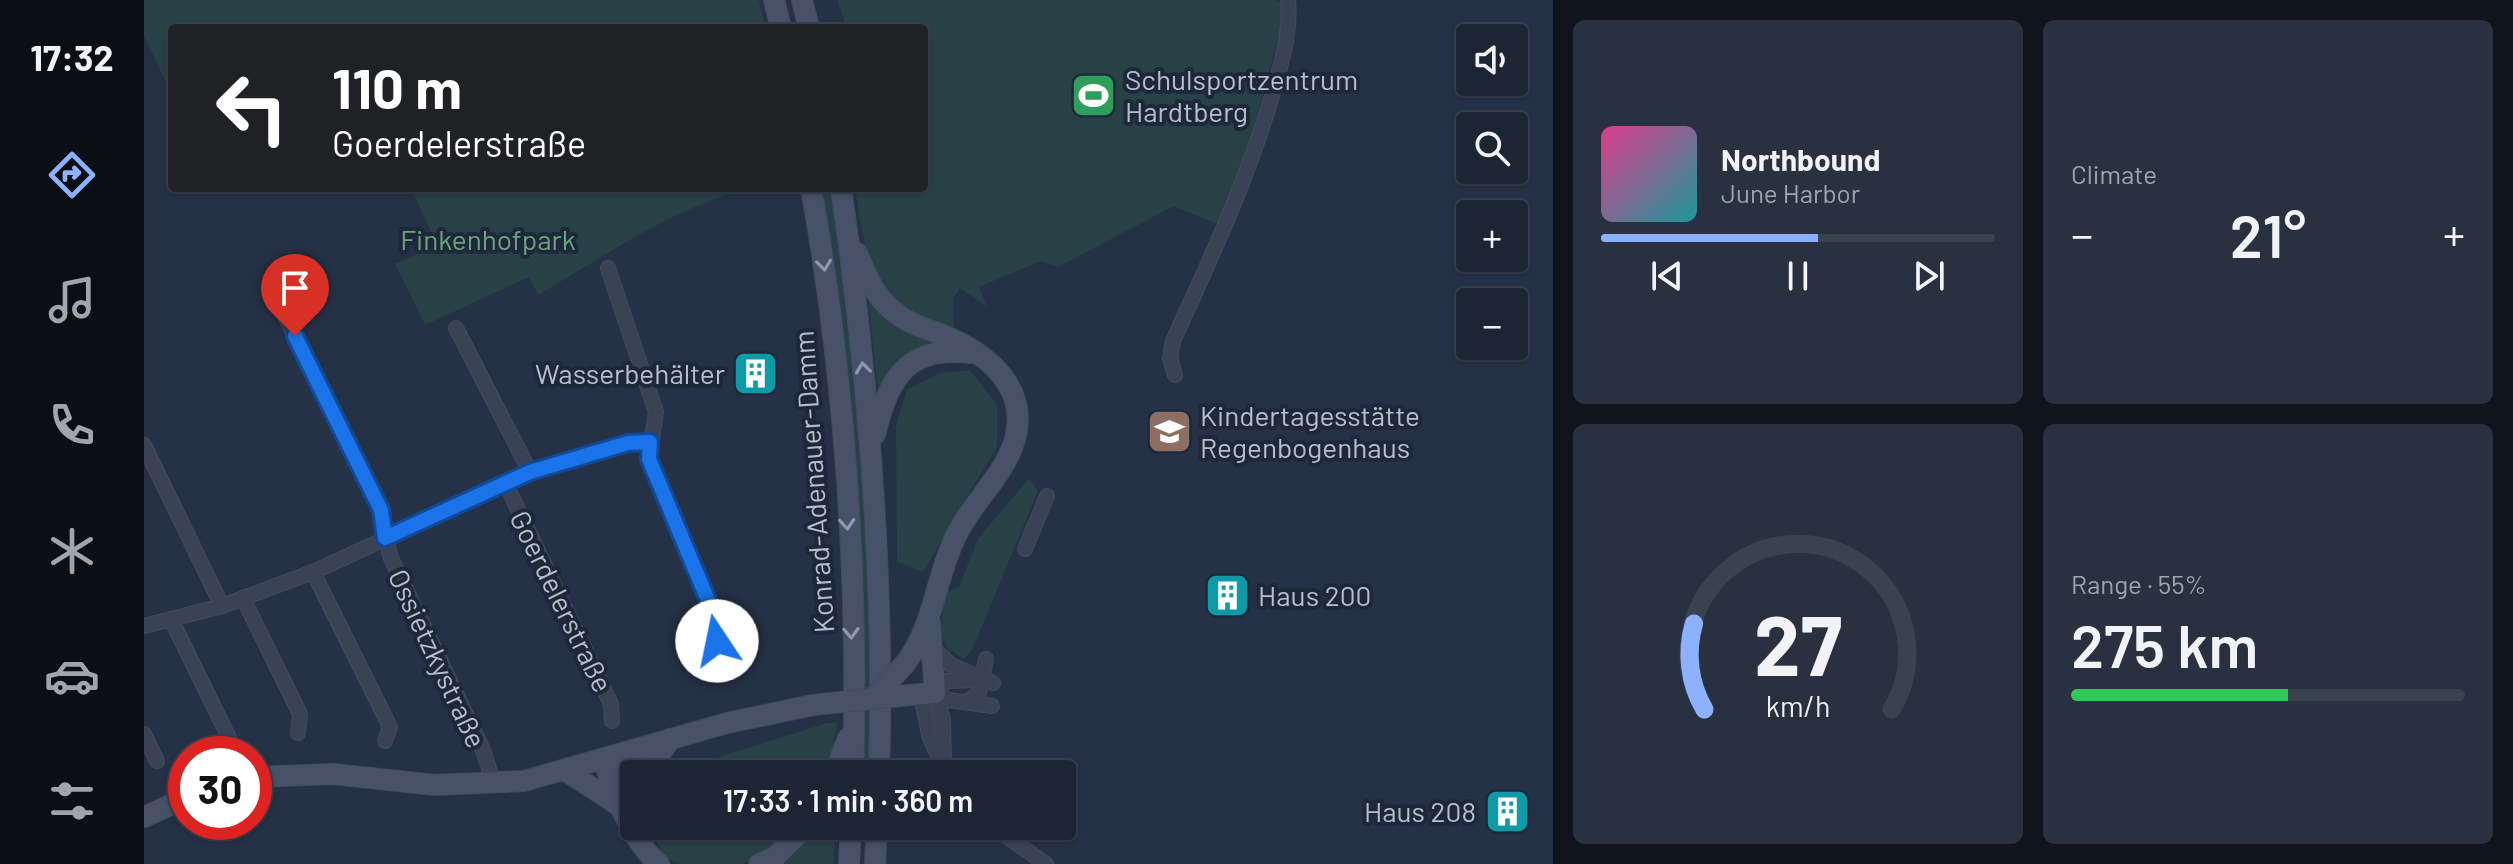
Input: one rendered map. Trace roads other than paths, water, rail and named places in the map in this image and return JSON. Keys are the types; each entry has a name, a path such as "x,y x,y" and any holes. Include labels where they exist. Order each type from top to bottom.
{"main road":[{"path":"774,0 780,24"},
{"path":"802,0 808,24"},
{"name":"Konrad-Adenauer-Damm","path":"812,192 824,257 839,391 853,760"},
{"name":"Konrad-Adenauer-Damm","path":"842,192 872,446 880,607 879,760"},
{"path":"272,776 307,773 435,785 494,784 566,771 764,714 875,696 922,694 929,615 950,546 1006,460 1019,423 1018,408 1008,380 979,354 952,339 912,324 892,310 866,275 847,231"},
{"path":"872,446 884,400 894,378 910,364 947,350 979,354"},
{"path":"875,696 904,665 926,648"},
{"path":"839,760 854,723"},
{"path":"656,760 670,739"},
{"path":"612,758 620,780"},
{"path":"566,771 620,805"},
{"path":"144,817 168,806"},
{"path":"647,840 659,864"},
{"path":"759,864 774,858 792,840"},
{"path":"849,864 850,840"},
{"path":"875,864 876,840"}],"street":[{"path":"1175,375 1170,358 1173,341 1235,204 1260,136 1289,33 1288,0"},
{"path":"608,268 656,412 649,459 720,629 717,641"},
{"name":"Ossietzkystraße","path":"284,314 381,510 390,556 483,750 494,784"},
{"name":"Goerdelerstraße","path":"456,328 530,472"},
{"name":"Goerdelerstraße","path":"144,626 222,606 313,572 530,472 628,443 650,442"},
{"path":"144,445 222,606"},
{"name":"Goerdelerstraße","path":"505,482 611,704 612,721"},
{"path":"1025,549 1047,496"},
{"path":"313,572 390,727 385,741"},
{"path":"243,598 300,714 298,733"},
{"path":"171,619 228,736"},
{"path":"926,648 951,665 989,680"},
{"path":"967,702 989,680 986,659"},
{"path":"922,694 946,681 989,680"},
{"path":"922,694 992,703"},
{"path":"922,694 943,719 944,760"},
{"path":"144,734 157,761"},
{"path":"1012,840 1046,864"}],"place":[{"name":"Schulsportzentrum Hardtberg","path":"1094,95"},
{"name":"Wasserbehälter","path":"756,373"},
{"name":"Kindertagesstätte Regenbogenhaus","path":"1169,431"},
{"name":"Haus 200","path":"1227,595"},
{"name":"Haus 208","path":"1507,811"}],"park label":[{"name":"Finkenhofpark","path":"488,239"}]}
